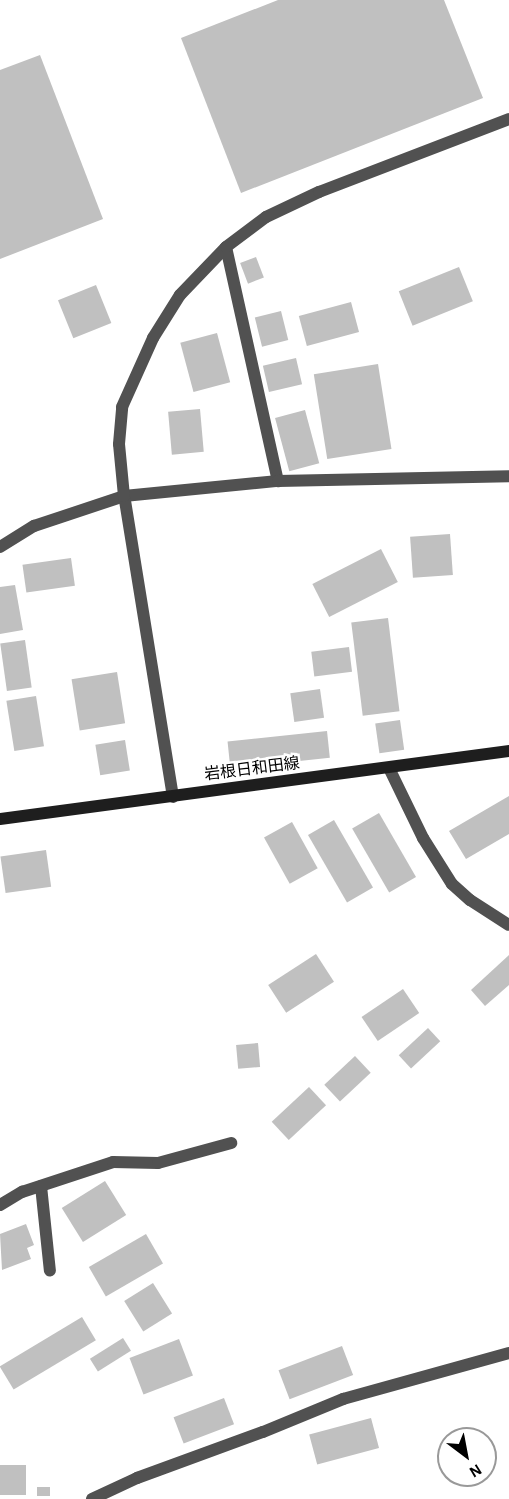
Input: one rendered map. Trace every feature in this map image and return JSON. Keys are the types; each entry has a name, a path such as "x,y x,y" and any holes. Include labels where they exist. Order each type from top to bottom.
{"main road":[{"name":"岩根日和田線","path":"0,819 509,751"}],"street":[{"path":"173,796 124,496 119,444 122,407 153,338 180,295 226,247 266,217 320,192 509,119"},
{"path":"226,247 278,481"},
{"path":"0,547 28,528 124,496 278,481 509,476"},
{"path":"389,768 423,838 452,884 470,900 509,925"},
{"path":"0,1205 40,1186 113,1162 158,1162 231,1143"},
{"path":"40,1186 50,1271"},
{"path":"92,1499 137,1478 263,1432 343,1399 509,1353"}],"building":[{"path":"278,0 444,0 483,98 241,193 181,38"},
{"path":"40,55 103,219 0,259 0,70"},
{"path":"256,257 264,278 248,284 240,263"},
{"path":"459,267 473,301 413,326 399,291"},
{"path":"96,285 111,323 73,338 58,300"},
{"path":"351,302 359,332 307,346 299,316"},
{"path":"281,311 288,340 262,347 255,318"},
{"path":"217,333 230,382 193,392 180,343"},
{"path":"296,358 302,384 269,392 263,366"},
{"path":"378,364 391,449 327,459 314,374"},
{"path":"200,409 204,452 172,455 168,412"},
{"path":"305,410 319,463 289,471 275,418"},
{"path":"450,534 453,575 413,578 410,537"},
{"path":"381,549 398,582 329,617 312,584"},
{"path":"71,558 75,586 26,593 22,565"},
{"path":"15,585 23,630 0,634 0,587"},
{"path":"388,618 399,711 363,716 351,623"},
{"path":"25,640 32,688 7,691 0,643"},
{"path":"349,647 352,672 314,676 311,652"},
{"path":"117,672 125,723 80,731 72,679"},
{"path":"320,689 324,718 294,722 290,693"},
{"path":"36,696 44,746 14,751 6,701"},
{"path":"400,720 404,750 379,753 375,723"},
{"path":"327,731 330,758 230,768 228,741"},
{"path":"125,740 130,771 100,775 95,745"},
{"path":"509,796 509,834 466,859 449,831"},
{"path":"379,813 416,877 389,893 352,828"},
{"path":"334,820 373,888 347,903 308,835"},
{"path":"292,822 318,868 290,884 264,838"},
{"path":"46,850 51,887 6,893 0,856"},
{"path":"316,954 334,982 286,1013 268,985"},
{"path":"509,955 509,985 485,1006 471,990"},
{"path":"403,989 419,1013 378,1041 362,1017"},
{"path":"428,1028 440,1041 411,1068 399,1055"},
{"path":"258,1043 260,1067 238,1069 236,1045"},
{"path":"355,1056 371,1073 340,1101 324,1085"},
{"path":"309,1087 326,1105 289,1140 272,1122"},
{"path":"105,1181 126,1215 83,1242 62,1208"},
{"path":"26,1224 34,1245 27,1248 31,1259 2,1270 0,1234"},
{"path":"146,1234 163,1263 106,1296 89,1267"},
{"path":"153,1283 172,1314 143,1332 124,1301"},
{"path":"82,1317 96,1340 14,1390 0,1366"},
{"path":"123,1338 131,1351 98,1371 90,1359"},
{"path":"179,1339 193,1375 143,1394 130,1358"},
{"path":"342,1346 353,1375 290,1399 279,1370"},
{"path":"224,1398 234,1424 184,1443 174,1417"},
{"path":"371,1418 379,1448 317,1465 309,1435"},
{"path":"0,1465 26,1465 26,1495 0,1495"},
{"path":"37,1487 50,1487 50,1496 37,1496"}]}
